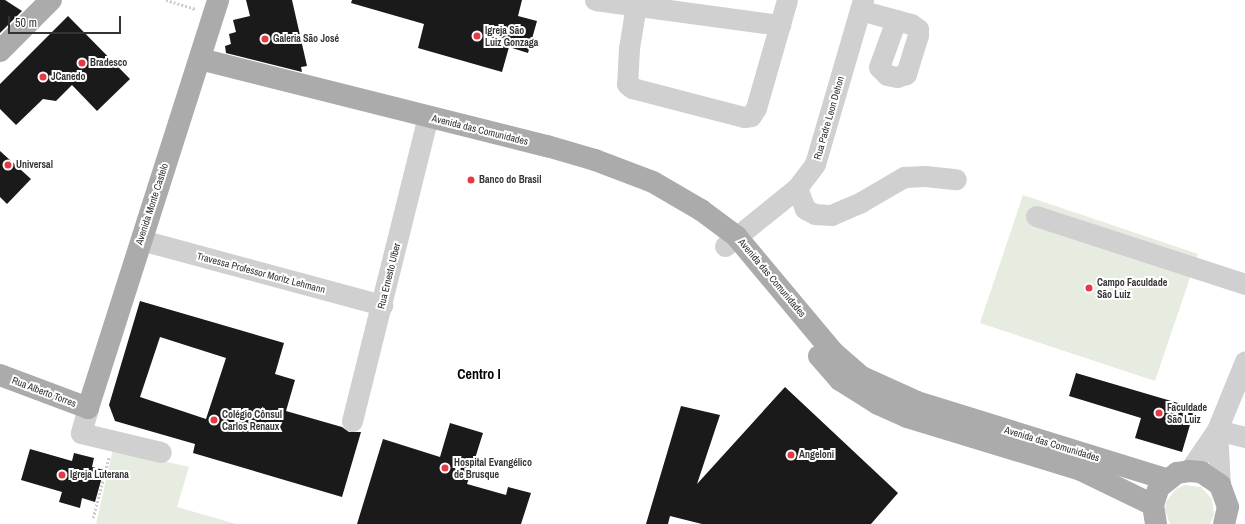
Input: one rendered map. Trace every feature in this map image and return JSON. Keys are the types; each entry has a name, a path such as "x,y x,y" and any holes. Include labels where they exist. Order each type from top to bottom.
{"main road":[{"path":"0,51 50,0"},
{"name":"Avenida Monte Castelo","path":"88,408 217,6"},
{"name":"Avenida das Comunidades","path":"198,66 565,159 592,167 649,188 690,220 730,241 742,263 840,380 878,404 912,410 1084,463 1166,479"},
{"name":"Rua Alberto Torres","path":"0,375 88,408"},
{"name":"Avenida das Comunidades","path":"1084,463 1152,517"},
{"path":"1152,517 1159,487 1166,479 1177,473 1189,471 1201,472 1230,494 1224,524"}],"street":[{"path":"595,0 780,26"},
{"path":"636,5 629,48 627,84 632,88 744,117 751,116 756,108 787,0"},
{"path":"862,5 896,20"},
{"name":"Rua Padre Leon Dehon","path":"730,241 798,188 815,164 862,5"},
{"name":"Rua Ernesto Ulber","path":"352,422 426,124"},
{"path":"798,188 805,209 815,214 831,215 861,202 904,178 925,176 956,179"},
{"path":"1036,216 1245,284"},
{"name":"Travessa Professor Moritz Lehmann","path":"141,240 382,305"},
{"path":"1189,471 1217,430 1245,361"},
{"path":"88,408 81,434 113,439 161,452"},
{"path":"1217,430 1245,437"},
{"path":"1217,430 1230,494"}],"path":[{"path":"166,0 217,6"},
{"path":"94,518 113,439"}],"shaded area":[{"name":"Campo Faculdade São Luiz","path":"1023,195 1198,254 1155,381 980,323"},
{"path":"113,449 189,467 177,507 236,524 96,524"},
{"path":"1184,485 1201,487 1212,499 1214,515 1210,524 1170,524 1165,510 1166,502 1176,489"}],"building":[{"path":"0,0 5,0 22,11 0,33"},
{"name":"Galeria São José","path":"246,0 292,0 307,66 301,67 302,72 226,53 225,46 231,44 229,34 236,32 233,20 250,16"},
{"name":"Igreja São Luiz Gonzaga","path":"352,0 522,0 518,16 537,21 528,53 509,47 502,72 418,48 424,24 351,3"},
{"path":"68,16 130,79 97,111 72,85 56,101 43,99 16,125 0,109 0,84"},
{"name":"Universal","path":"0,151 31,179 7,204 0,197"},
{"name":"Colégio Cônsul Carlos Renaux","path":"140,301 284,343 275,374 295,380 286,411 342,427 349,432 361,432 342,497 193,453 195,444 115,421 109,405","holes":["160,337 226,358 206,419 140,397"]},
{"name":"Faculdade São Luiz","path":"1076,373 1195,408 1182,452 1135,438 1141,418 1069,396"},
{"name":"Angeloni","path":"785,387 898,493 871,524 702,524 670,516 668,524 646,524 681,406 720,415 697,484"},
{"path":"450,423 483,433 467,484 506,495 508,487 531,493 521,524 357,524 383,439 440,457"},
{"name":"Igreja Luterana","path":"30,449 72,461 74,453 94,458 92,467 104,470 95,502 82,498 80,508 59,502 62,492 21,480"}],"place":[{"name":"Igreja São Luiz Gonzaga","path":"477,36"},
{"name":"Galeria São José","path":"265,39"},
{"name":"Bradesco","path":"82,63"},
{"name":"JCanedo","path":"43,77"},
{"name":"Universal","path":"8,165"},
{"name":"Banco do Brasil","path":"471,180"},
{"name":"Campo Faculdade São Luiz","path":"1089,288"},
{"name":"Faculdade São Luiz","path":"1159,413"},
{"name":"Colégio Cônsul Carlos Renaux","path":"214,420"},
{"name":"Angeloni","path":"791,455"},
{"name":"Hospital Evangélico de Brusque","path":"445,468"},
{"name":"Igreja Luterana","path":"62,475"}],"district":[{"name":"Centro I","path":"479,374"}]}
